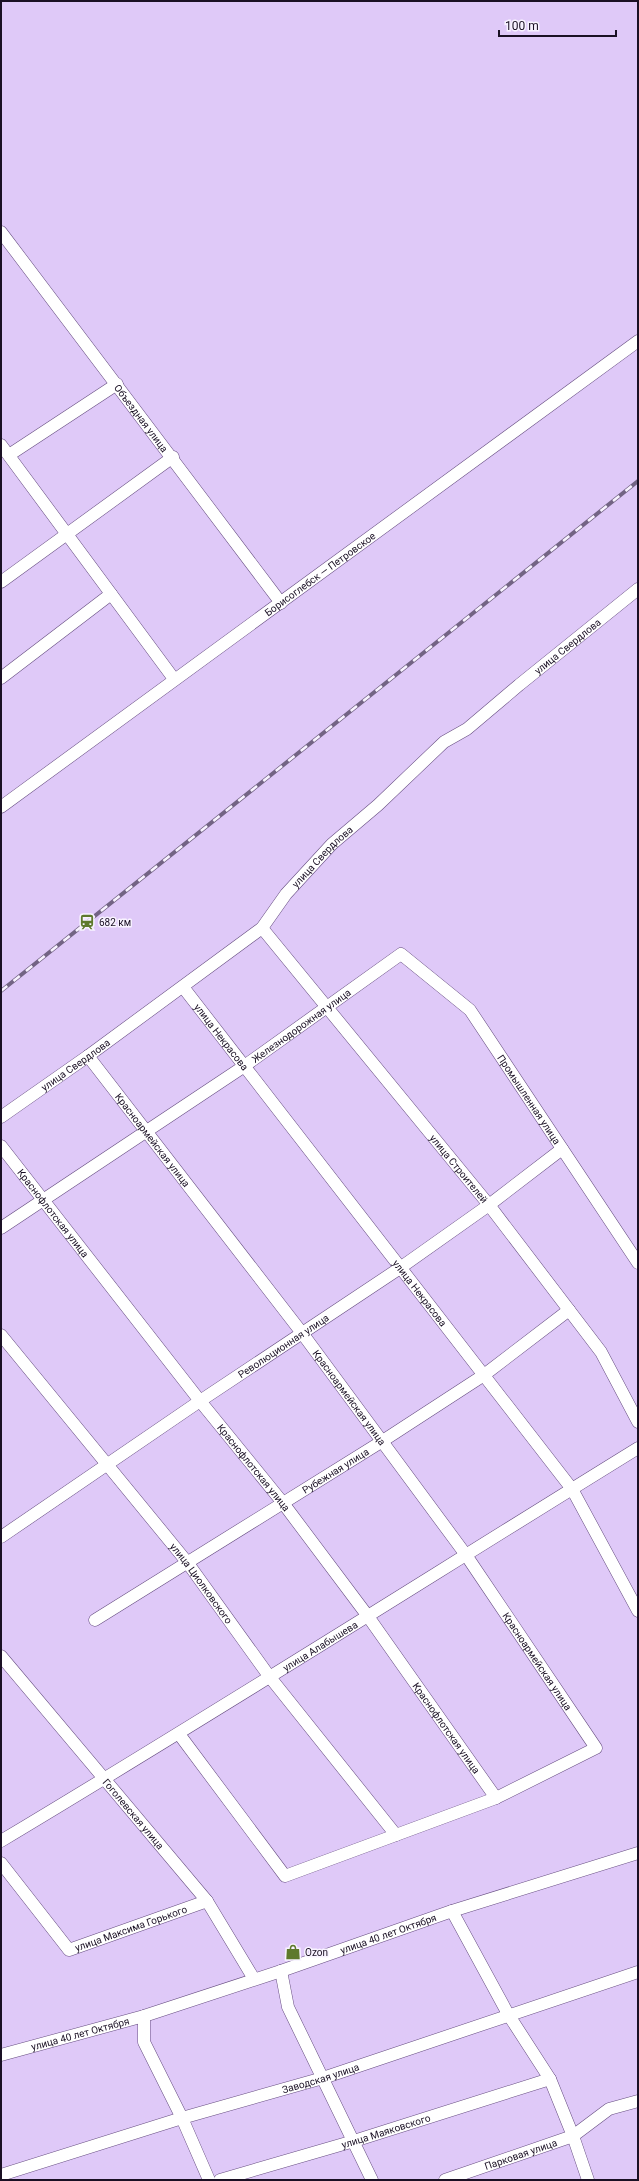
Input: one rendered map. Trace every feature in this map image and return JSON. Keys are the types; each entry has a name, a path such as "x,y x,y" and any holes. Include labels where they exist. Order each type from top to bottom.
{"street":[{"name":"Объездная улица","path":"1,232 281,603"},
{"name":"Борисоглебск — Петровское","path":"1,807 638,341"},
{"path":"9,455 117,384"},
{"path":"1,444 174,679"},
{"path":"1,582 172,458"},
{"name":"улица Свердлова","path":"1,1117 88,1056 262,928 286,894 332,844 378,805 444,742 466,729 519,684 638,589"},
{"path":"1,678 111,594"},
{"name":"улица Строителей","path":"262,928 326,1008 489,1205 601,1352 638,1422"},
{"name":"Железнодорожная улица","path":"1,1228 243,1067 401,954"},
{"name":"Промышленная улица","path":"401,954 470,1010 638,1263"},
{"name":"улица Некрасова","path":"183,987 243,1067 484,1374 572,1489 638,1610"},
{"name":"Красноармейская улица","path":"88,1056 145,1132 302,1333 381,1442 466,1555 596,1748 496,1798"},
{"name":"Краснофлотская улица","path":"1,1146 200,1401 283,1503 367,1615 496,1798"},
{"name":"Революционная улица","path":"1,1537 200,1401 400,1268 489,1205 562,1149"},
{"name":"Рубежная улица","path":"95,1620 381,1442 484,1374 569,1310"},
{"name":"улица Циолковского","path":"1,1335 186,1562 269,1676 396,1835"},
{"name":"улица Алабышева","path":"1,1841 179,1734 269,1676 638,1448"},
{"name":"Гоголевская улица","path":"3,1663 105,1779 207,1901 254,1979"},
{"path":"179,1734 285,1876 496,1798"},
{"name":"улица 40 лет Октября","path":"1,2055 144,2016 281,1971 452,1911 638,1853"},
{"name":"улица Максима Горького","path":"1,1863 69,1950 207,1901"},
{"path":"452,1911 508,2014 550,2079 573,2136 588,2180"},
{"path":"281,1971 288,2007 372,2180"},
{"name":"Заводская улица","path":"1,2175 182,2118 323,2078 508,2014 638,1972"},
{"path":"144,2016 144,2042 182,2118 209,2180"},
{"name":"улица Маяковского","path":"220,2180 354,2141 550,2079"},
{"name":"Парковая улица","path":"445,2180 573,2136 609,2109 638,2101"}],"railway":[{"path":"1,991 638,481"}],"place":[{"name":"682 км","path":"87,922"},
{"name":"Ozon","path":"293,1952"}]}
